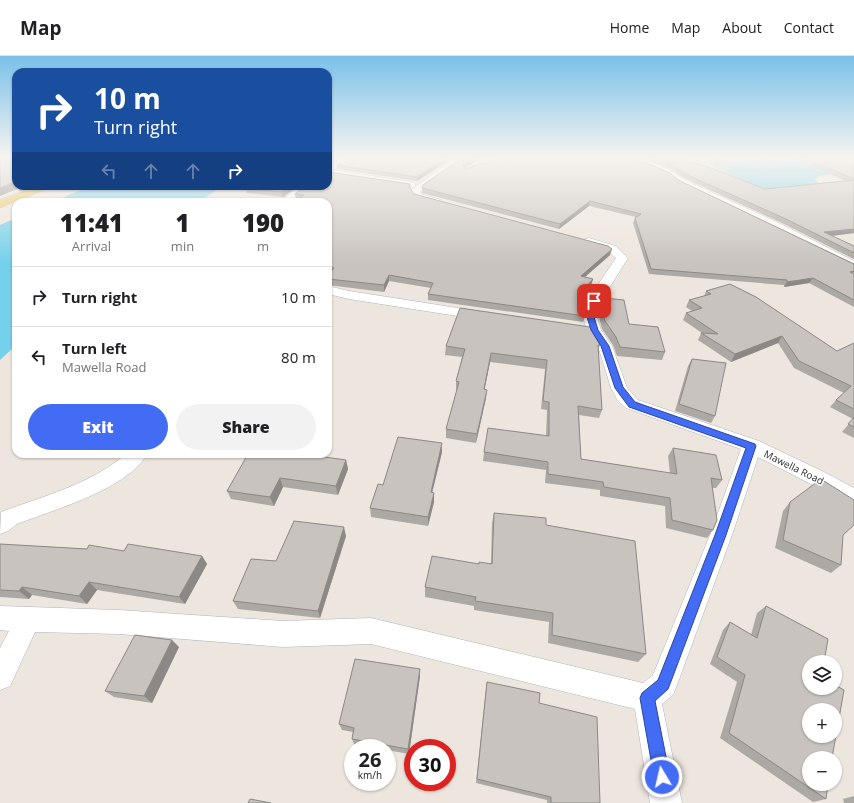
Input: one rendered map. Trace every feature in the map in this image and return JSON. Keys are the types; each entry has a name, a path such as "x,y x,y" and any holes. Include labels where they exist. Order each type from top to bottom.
{"main road":[{"path":"15,198 28,193"},
{"path":"0,204 12,199"}],"street":[{"path":"416,193 417,196 453,206"},
{"path":"706,193 779,227 854,266"},
{"name":"Mawella Road","path":"575,238 611,248 622,258 619,265 594,301 590,317 594,330 605,346 619,388 632,404 752,446 817,477 854,498"},
{"path":"332,291 349,295 495,317"},
{"path":"579,328 594,330"},
{"path":"647,698 663,684 721,535 752,446"},
{"path":"0,525 9,518 90,487 118,472 134,458"},
{"path":"0,618 119,622 283,634 371,630 647,698"},
{"path":"0,676 28,619"},
{"path":"647,698 666,803"}],"water":[{"path":"74,193 212,193 204,198 62,198"},
{"path":"12,220 12,349 0,360 0,225"}],"building":[{"path":"413,193 608,246 612,249 581,276 593,279 577,297 586,298 584,308 585,316 428,294 433,283 389,275 384,285 332,279 332,270 334,268 332,268 332,198 300,198 304,195 295,194"},
{"path":"441,193 705,193 854,264 854,271 850,272 854,274 854,300 813,278 787,282 787,280 651,269 635,218 641,214 590,201 560,224"},
{"path":"727,193 854,193 854,229 824,232 854,246 854,253 786,219"},
{"path":"730,284 756,297 837,351 854,343 854,409 836,400 851,386 799,361 782,336 735,354 701,333 718,334 686,313 702,308 689,300 711,294 706,291"},
{"path":"604,298 624,300 629,324 658,327 665,352 620,347 616,337 605,321 601,309"},
{"path":"460,308 590,327 600,345 598,345 602,410 578,406 581,459 677,474 673,448 716,455 722,480 711,478 717,520 713,530 672,520 670,498 604,487 603,482 548,474 548,462 484,452 488,428 549,436 549,402 543,401 547,360 491,353 484,389 487,390 477,434 446,429 459,382 456,381 465,349 446,346"},
{"path":"692,359 726,363 715,416 679,404"},
{"path":"854,417 854,427 848,424"},
{"path":"398,437 442,443 431,492 434,493 428,517 370,508 378,484 383,485"},
{"path":"246,458 332,458 346,460 336,486 280,478 270,497 227,491"},
{"path":"821,479 854,500 854,525 843,535 841,565 783,540 790,502"},
{"path":"494,513 546,518 546,525 635,541 646,654 552,635 553,613 475,601 476,597 425,587 432,556 479,564 479,562 492,564"},
{"path":"294,521 344,527 318,611 233,601 251,559 276,561"},
{"path":"0,544 87,549 89,545 124,551 128,544 202,556 179,597 89,582 79,596 22,587 19,591 0,590"},
{"path":"766,606 828,639 825,655 802,655 802,695 842,695 842,689 844,690 842,703 802,703 802,743 835,743 833,751 802,751 802,783 729,733 745,675 717,657 730,622 757,638"},
{"path":"135,635 172,640 144,696 105,691"},
{"path":"355,659 420,669 410,739 404,739 404,748 396,747 396,739 352,739 354,728 339,724"},
{"path":"487,682 540,693 539,703 597,717 600,803 551,803 551,797 477,779"},
{"path":"814,791 827,791 826,799"},
{"path":"250,799 271,803 248,803"}],"route":[{"path":"594,301 590,317 594,330 605,346 612,362 619,388 624,397 632,404 646,411 752,446 721,535 663,684 647,698 662,777"}]}
